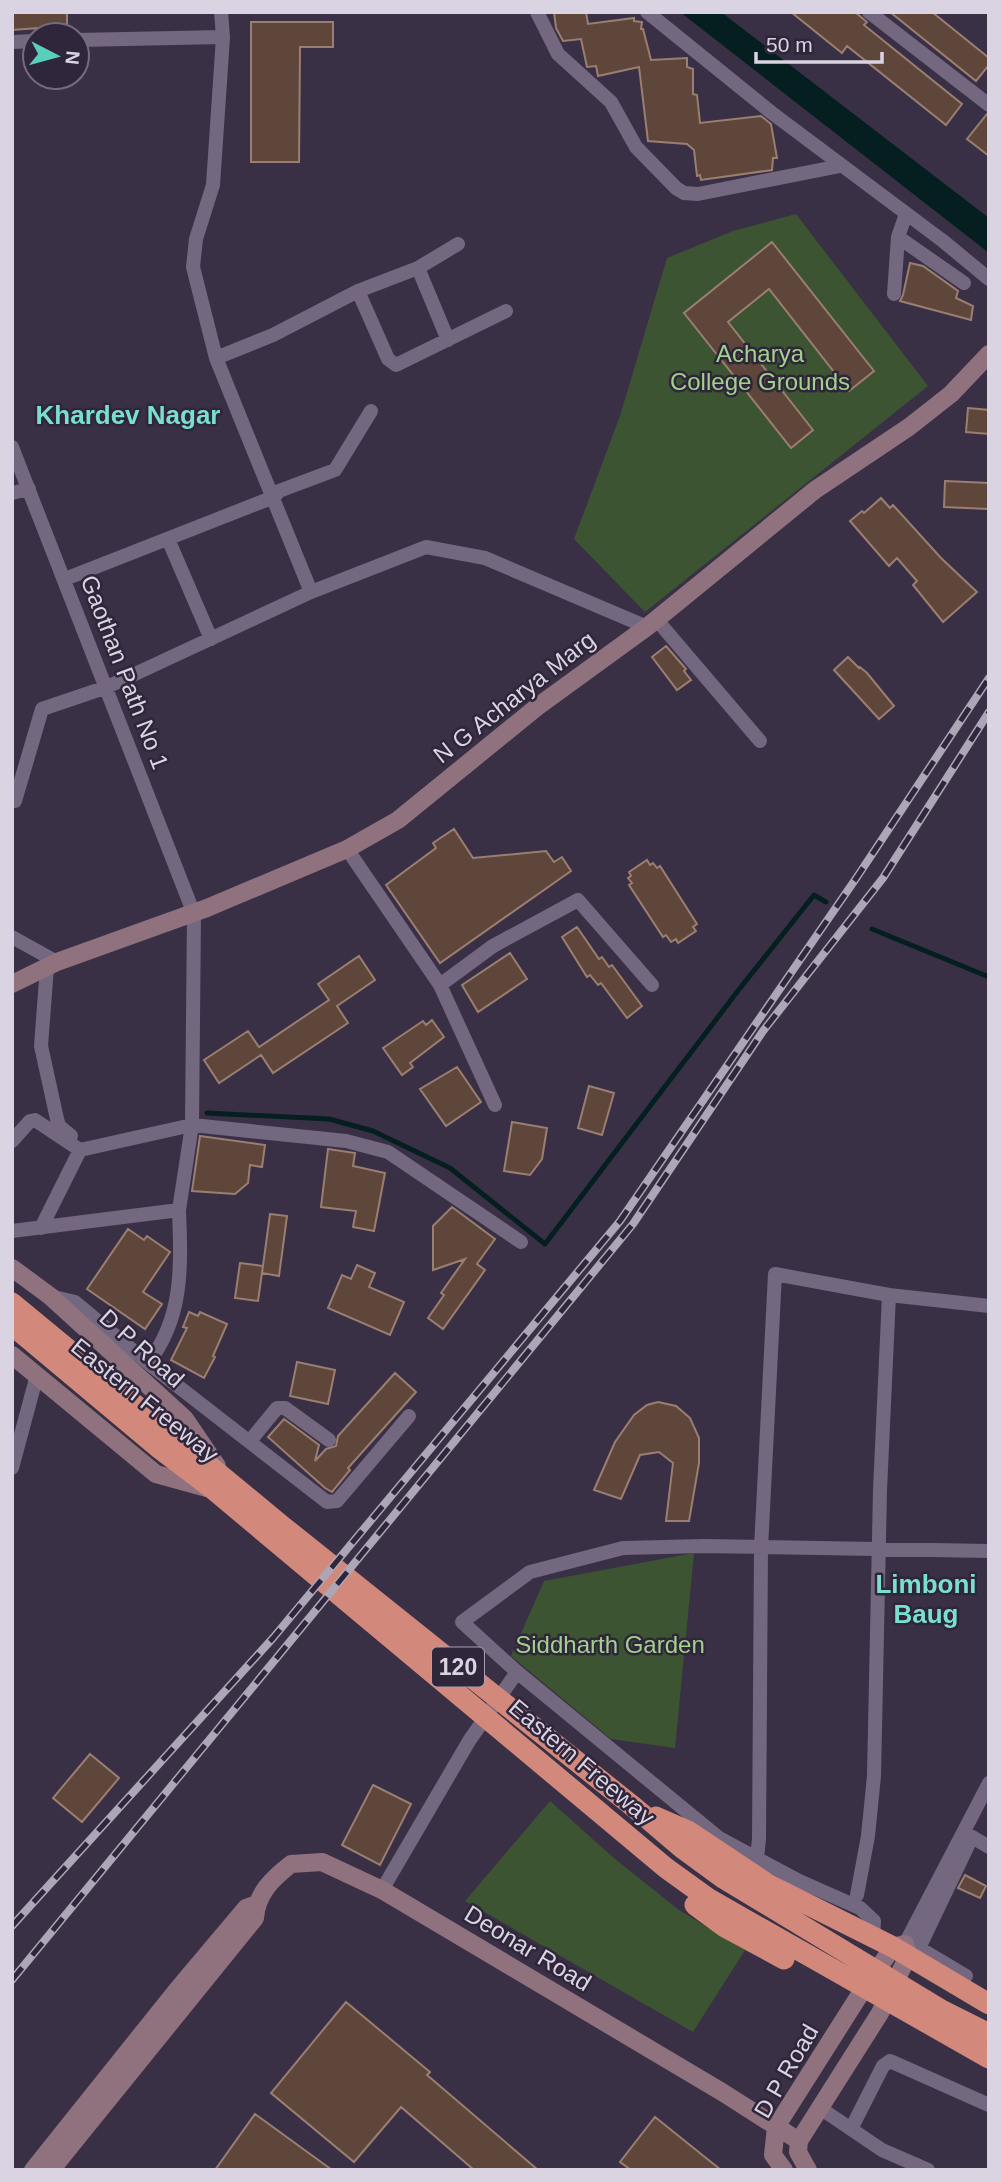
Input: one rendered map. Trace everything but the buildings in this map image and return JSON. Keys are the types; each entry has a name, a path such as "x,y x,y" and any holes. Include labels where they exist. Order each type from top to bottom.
{"highway":[{"name":"Eastern Freeway","path":"12,1303 167,1441"},
{"name":"Eastern Freeway","path":"12,1325 219,1483 666,1868 709,1899 989,2058"},
{"name":"Eastern Freeway","path":"275,1530 723,1878 943,2011 989,2034"},
{"path":"635,1808 688,1831 769,1885 873,1937 907,1947 989,2004"},
{"path":"616,1825 652,1874 725,1927 989,2072"}],"main road":[{"name":"N G Acharya Marg","path":"12,984 52,965 194,914 347,849 398,820 537,707 652,623 815,490 909,427 951,394 988,357"},
{"name":"D P Road","path":"12,1268 50,1296 185,1419 219,1483"},
{"path":"12,1355 156,1474 219,1483"},
{"name":"Deonar Road","path":"33,2170 58,2150 222,1947 246,1908 257,1903 274,1878 291,1864 322,1863 382,1890 722,2092 799,2141"},
{"name":"D P Road","path":"784,2170 773,2155 776,2127 857,1998 907,1947"},
{"path":"799,2141 880,2013 907,1947"},
{"name":"D P Road","path":"799,2141 798,2152 808,2170"},
{"name":"Deonar Road","path":"51,2170 58,2150"}],"street":[{"path":"221,12 223,37 213,185 196,239 193,267 216,358 276,494 311,592"},
{"path":"537,12 558,54 611,102 636,147 684,193 698,194 840,166"},
{"path":"647,12 840,166 943,241 989,279"},
{"path":"869,12 989,105"},
{"path":"91,40 223,37"},
{"path":"894,293 898,237 906,214"},
{"path":"898,237 964,283"},
{"path":"216,358 273,335 358,291 418,268 458,244"},
{"path":"418,268 449,340"},
{"path":"358,291 392,363 400,364 506,311"},
{"path":"65,579 335,470 371,411"},
{"name":"Gaothan Path No 1","path":"12,447 194,914"},
{"path":"12,493 29,489"},
{"path":"168,538 211,639"},
{"path":"12,800 15,801 42,709 107,687 311,592 426,547 485,558 652,623 760,741"},
{"path":"347,849 440,985 495,1105"},
{"path":"440,985 493,946 578,900 652,985"},
{"path":"148,1363 158,1350 172,1321 181,1266 179,1210 192,1120 186,1064 194,914"},
{"path":"12,937 52,965 41,1046 59,1126 68,1135 82,1141 192,1120 346,1141 388,1152 521,1242"},
{"path":"12,1141 30,1121 35,1120 80,1150"},
{"path":"41,1228 80,1150 192,1120"},
{"path":"12,1231 179,1210"},
{"path":"757,1858 760,1839 761,1548 775,1274 889,1295 989,1306"},
{"path":"857,1895 868,1836 874,1776 880,1490 889,1295"},
{"path":"50,1296 75,1302 148,1363 327,1502 337,1501 409,1416"},
{"path":"12,1468 37,1376"},
{"path":"250,1441 276,1408 285,1408 329,1440"},
{"path":"873,1937 874,1921 860,1908 799,1881 719,1838 517,1672 461,1622 530,1572 623,1548 704,1546 989,1551"},
{"path":"382,1890 469,1741 517,1672"},
{"path":"966,1976 907,1947 967,1834 989,1783"},
{"path":"967,1834 989,1847"},
{"path":"851,2129 884,2066 890,2061 989,2105"},
{"path":"820,2108 882,2150 928,2170"}],"green space":[{"name":"Acharya College Grounds","path":"796,214 928,386 645,612 574,539 620,416 667,258 733,231"},
{"name":"Siddharth Garden","path":"694,1553 675,1748 611,1739 511,1656 544,1581"},
{"path":"550,1801 615,1859 679,1910 745,1950 693,2032 465,1901"}],"shaded area":[{"path":"680,12 721,12 989,218 989,253"}],"waterway":[{"path":"207,1113 329,1119 373,1131 450,1168 545,1244 814,895 826,902"},
{"path":"872,929 989,977"}],"railway":[{"path":"12,1926 273,1638 620,1221 857,877 989,678"},
{"path":"12,1980 633,1224 763,1031 883,878 989,712"}],"district":[{"name":"Khardev Nagar","path":"128,415"},
{"name":"Limboni Baug","path":"926,1599"}]}
